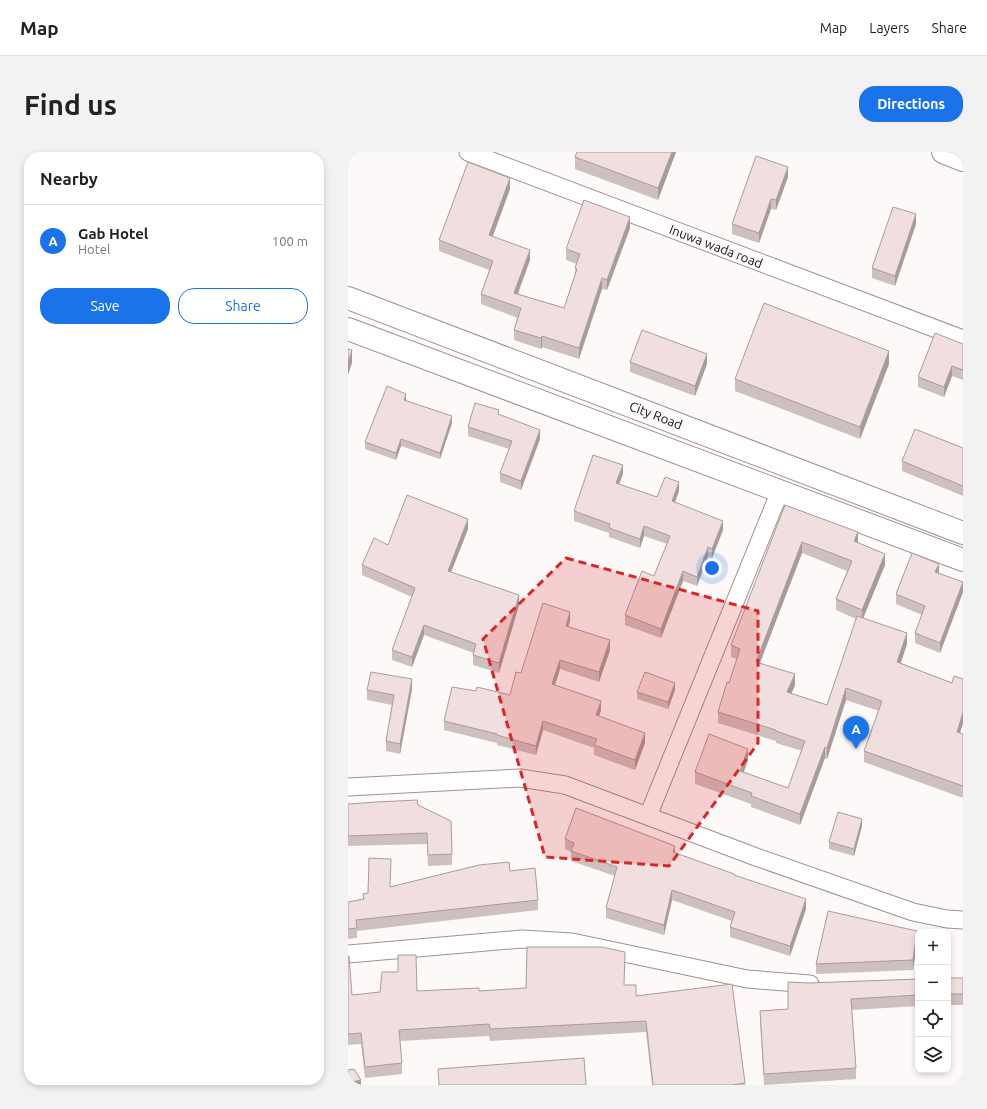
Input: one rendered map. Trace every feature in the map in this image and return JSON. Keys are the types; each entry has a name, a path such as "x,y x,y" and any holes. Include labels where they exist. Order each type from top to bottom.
{"main road":[{"path":"943,152 963,160"},
{"name":"City Road","path":"348,298 963,532"},
{"path":"348,329 963,560"}],"street":[{"name":"Inuwa wada road","path":"468,152 963,339"},
{"path":"648,816 780,491"},
{"path":"348,787 520,778 565,785 756,857 913,912 947,919 963,920"},
{"path":"348,954 522,939 564,941 747,979 825,983"}],"highlighted area":[{"path":"566,558 758,611 758,743 669,866 545,857 483,639"}],"building":[{"path":"577,152 672,152 658,188 575,157"},
{"path":"756,156 788,167 776,200 771,199 759,233 732,224"},
{"path":"468,162 510,178 489,235 530,250 514,293 564,308 577,269 575,268 580,254 566,249 584,200 630,217 607,280 602,278 579,348 542,336 541,338 514,330 521,308 481,294 493,261 439,240"},
{"path":"893,207 916,214 895,276 872,268"},
{"path":"764,303 889,351 860,427 735,379"},
{"path":"642,330 707,354 695,386 630,362"},
{"path":"935,333 963,344 963,370 952,366 944,387 918,377"},
{"path":"348,349 352,350 348,362"},
{"path":"387,386 406,394 404,400 452,416 440,453 401,439 396,453 365,442"},
{"path":"475,403 499,410 498,414 540,430 521,481 500,473 512,441 468,427"},
{"path":"915,429 963,448 963,486 902,461"},
{"path":"593,455 623,465 616,483 657,497 665,477 679,482 672,501 723,521 712,549 708,547 697,577 683,571 661,629 625,615 642,571 654,576 670,536 644,526 640,539 609,528 610,524 574,511"},
{"path":"407,495 468,519 448,571 519,595 499,663 473,655 476,644 424,625 412,657 392,650 415,588 362,565 374,538 388,545"},
{"path":"785,505 858,532 854,541 885,554 862,610 836,599 852,561 802,542 756,662 795,674 787,692 827,705 857,616 907,633 897,662 952,683 954,676 963,679 963,712 957,732 963,734 963,786 864,751 882,701 846,688 827,748 825,747 800,814 751,796 752,793 695,772 709,734 748,749 740,771 788,788 805,741 776,730 718,712 727,682 729,683 740,649 731,645"},
{"path":"912,553 939,564 935,572 963,582 940,643 915,633 925,606 896,594"},
{"path":"543,603 570,612 566,626 610,640 599,672 560,660 552,684 601,701 596,715 645,733 635,760 594,745 597,739 543,721 536,746 497,734 444,721 452,687 476,691 477,687 510,695 516,672 521,673"},
{"path":"371,672 412,679 400,744 386,741 394,695 367,690"},
{"path":"645,672 675,683 668,702 637,692"},
{"path":"417,800 418,805 451,821 452,854 428,855 427,833 348,836 348,804"},
{"path":"576,808 675,846 673,852 734,875 806,899 790,946 730,927 735,912 672,890 664,925 606,908 617,867 571,851 574,843 565,839"},
{"path":"838,812 862,819 854,849 829,842"},
{"path":"369,858 391,859 390,887 479,865 509,862 510,871 535,868 538,900 356,920 357,928 348,929 348,902 364,899 363,894 368,893"},
{"path":"828,911 915,931 913,960 816,964"},
{"path":"527,947 602,947 625,952 624,985 636,985 636,996 732,984 745,1083 732,1085 653,1085 646,1021 490,1029 489,1024 399,1030 402,1063 365,1067 361,1033 348,1034 348,956 352,995 380,992 382,972 398,972 398,955 416,955 417,991 479,988 479,991 526,988"},
{"path":"951,978 963,978 963,994 951,994"},
{"path":"915,979 915,995 851,999 856,1068 764,1074 760,1011 788,1009 788,982 809,983"},
{"path":"584,1058 586,1085 439,1085 438,1069"},
{"path":"354,1069 361,1080 348,1083 348,1070"}],"place":[{"name":"Gab Hotel","path":"856,749"}]}
